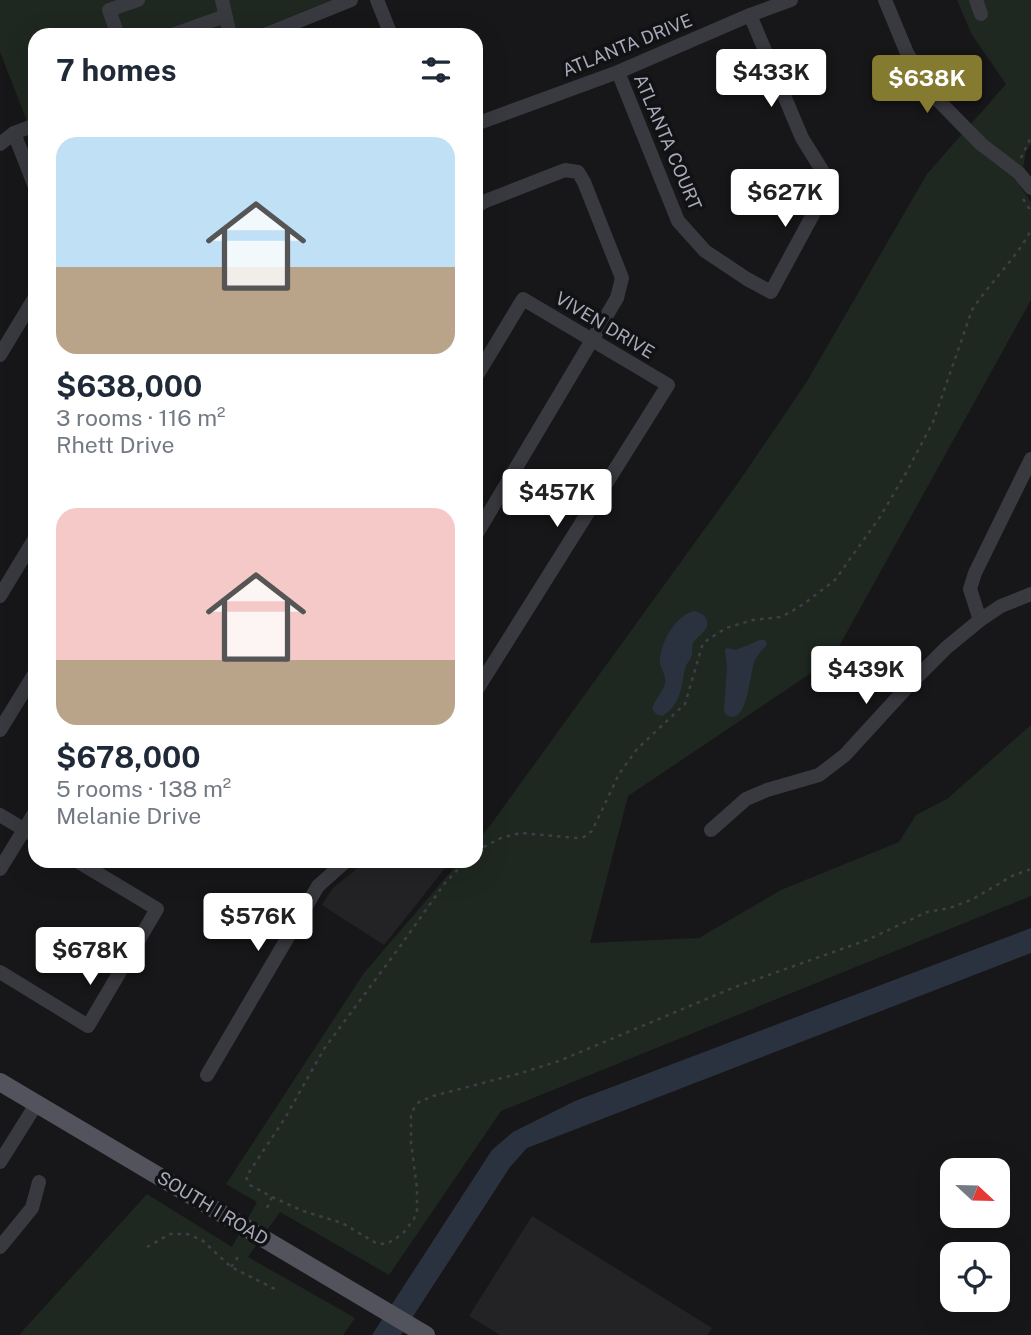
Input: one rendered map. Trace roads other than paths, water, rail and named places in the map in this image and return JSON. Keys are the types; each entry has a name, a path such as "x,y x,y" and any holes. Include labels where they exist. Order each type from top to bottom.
{"main road":[{"name":"SOUTH I ROAD","path":"0,1082 424,1334"}],"street":[{"path":"115,28 109,10 138,0"},
{"path":"222,0 228,28"},
{"path":"281,28 351,0"},
{"path":"377,0 388,28"},
{"name":"ATLANTA DRIVE","path":"483,121 618,72 791,0"},
{"path":"885,0 907,53 932,94 981,144 1019,173 1031,188"},
{"name":"ATLANTA COURT","path":"618,72 678,222 705,251 771,292 830,183 802,138 750,15"},
{"path":"192,28 225,16"},
{"path":"0,144 14,133 28,128"},
{"path":"14,133 28,169"},
{"path":"483,202 565,170 578,172 622,278 617,298 483,523"},
{"name":"VIVEN DRIVE","path":"483,365 523,299 668,385 483,680"},
{"path":"0,355 28,309"},
{"path":"980,620 970,589 975,573 1031,459"},
{"path":"0,596 28,550"},
{"path":"711,830 746,799 819,775 845,755 946,648 1000,606 1031,594"},
{"path":"0,730 28,684"},
{"path":"0,815 28,832"},
{"path":"0,869 28,835"},
{"path":"0,972 88,1026 157,909 89,868"},
{"path":"207,1075 318,886 338,868"},
{"path":"0,1162 37,1103"},
{"path":"0,1247 32,1208 39,1182"}],"water":[{"path":"695,611 705,617 707,627 693,643 677,701 662,716 656,714 652,709 665,681 660,663 662,647 675,624 688,613"},
{"path":"765,640 767,644 755,660 743,707 736,716 726,715 725,650 736,650"},
{"path":"1031,928 1031,953 527,1148 510,1167 401,1335 372,1335 492,1150 513,1132 575,1101"}]}
